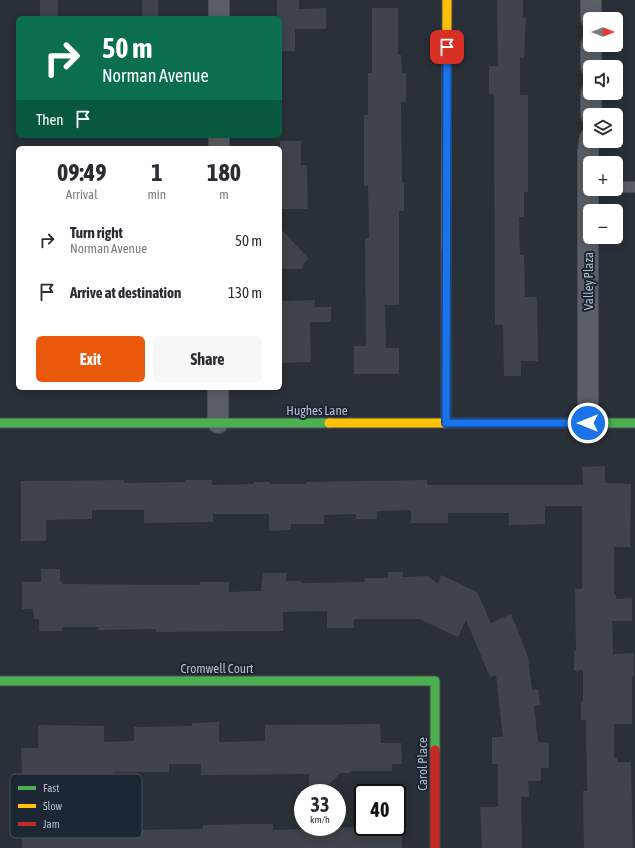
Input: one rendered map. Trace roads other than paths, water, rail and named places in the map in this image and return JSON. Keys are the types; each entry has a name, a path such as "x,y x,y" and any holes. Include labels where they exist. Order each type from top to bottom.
{"street":[{"path":"219,0 219,16"},
{"path":"446,423 447,0"},
{"path":"591,0 591,12"},
{"name":"Valley Plaza","path":"588,423 589,196"},
{"path":"218,390 218,423"},
{"name":"Hughes Lane","path":"0,423 635,423"},
{"name":"Cromwell Court","path":"0,681 435,681"},
{"name":"Carol Place","path":"435,681 435,848"}],"lane":[{"path":"623,186 635,187"}]}
